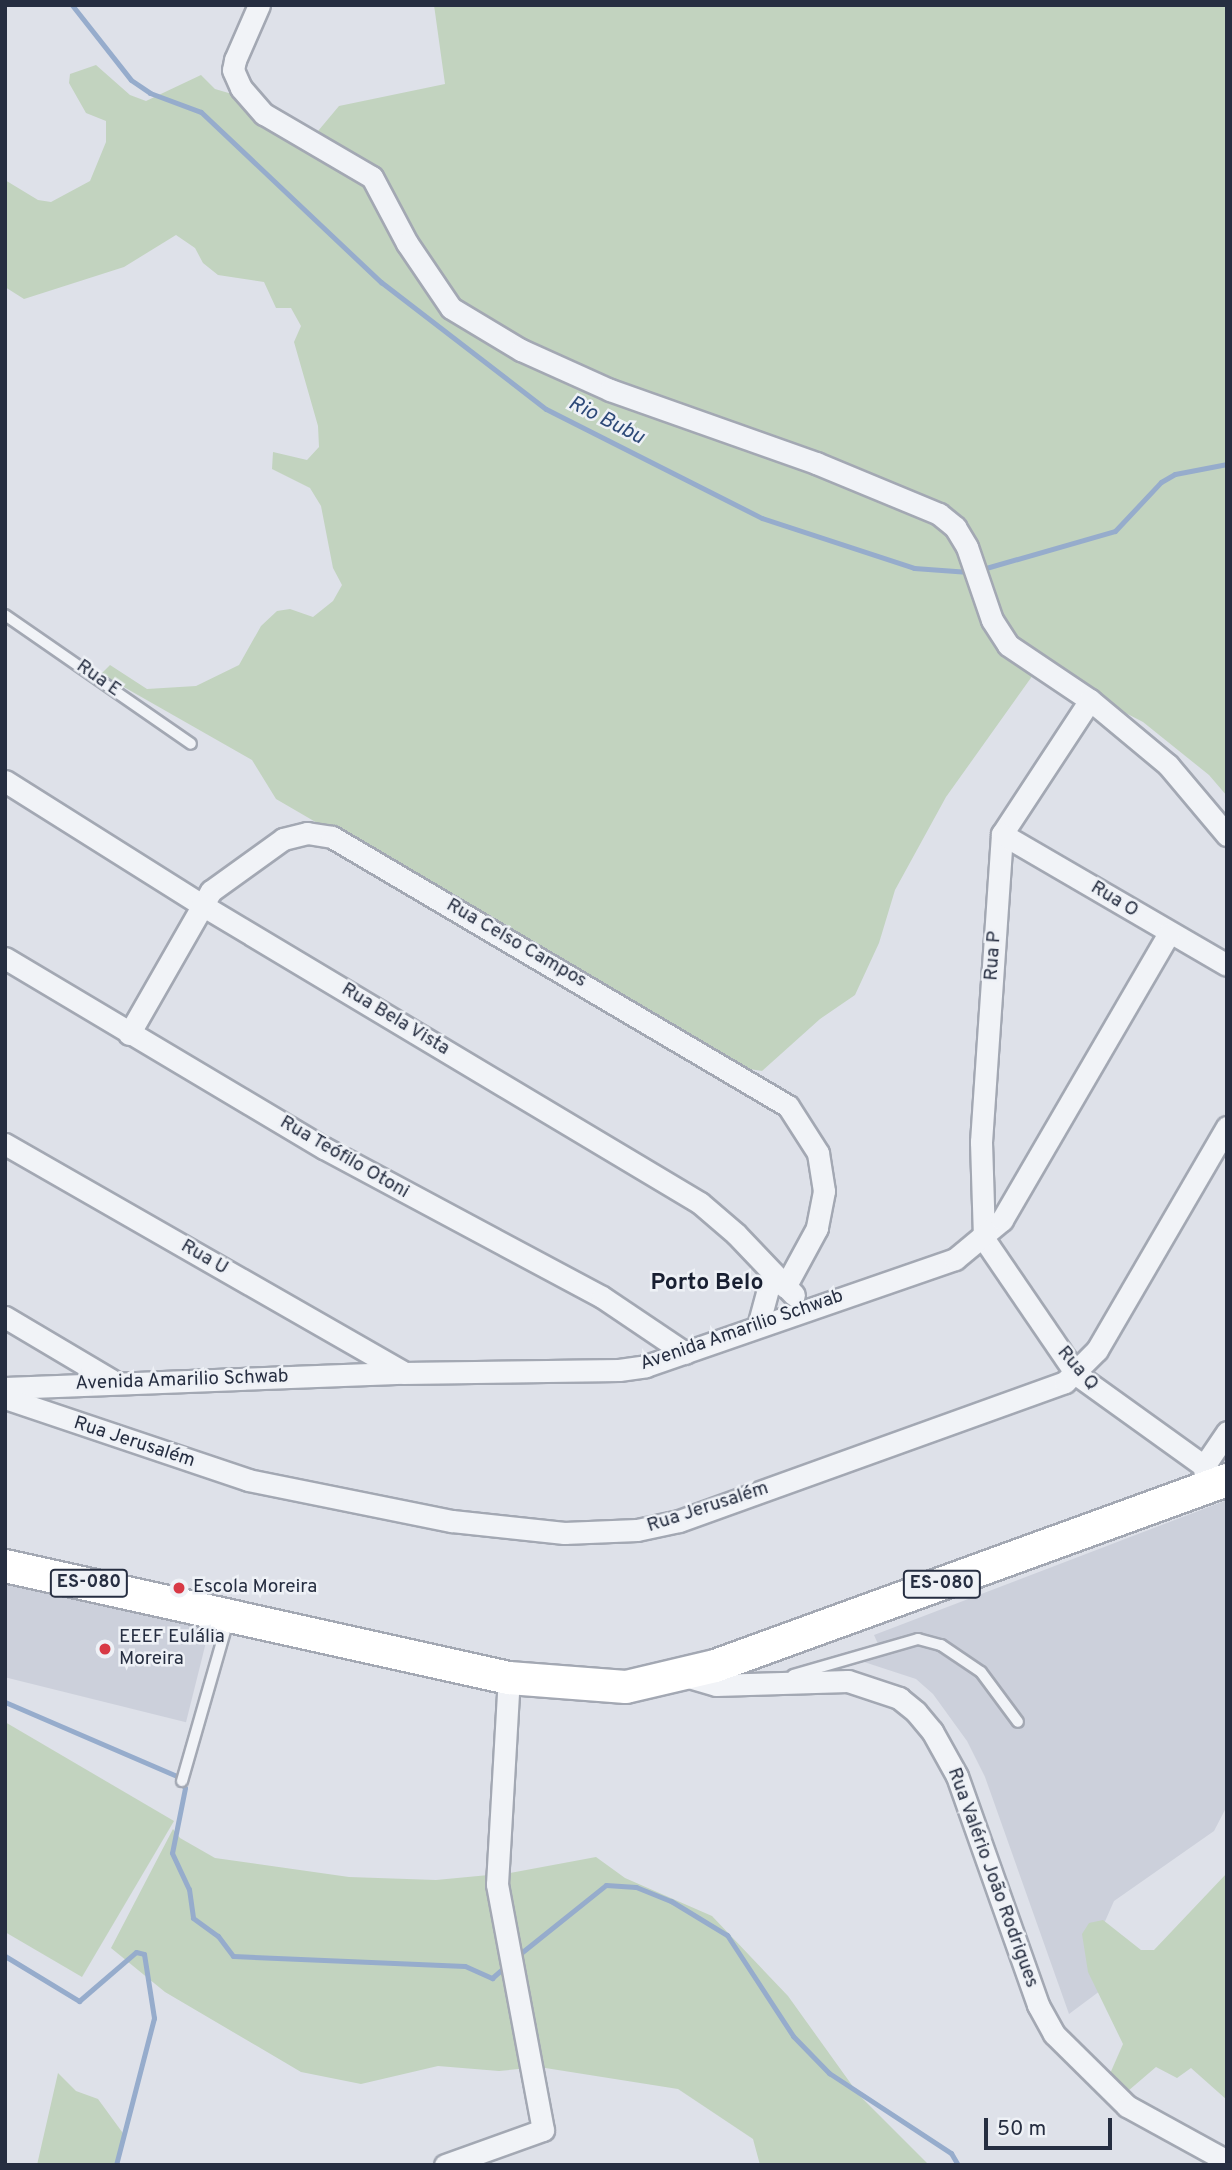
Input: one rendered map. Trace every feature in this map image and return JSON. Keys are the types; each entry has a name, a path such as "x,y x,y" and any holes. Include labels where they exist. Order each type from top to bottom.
{"main road":[{"name":"ES-080","path":"5,1566 509,1678 595,1688 637,1685 683,1675 1212,1478"}],"street":[{"path":"259,5 235,60 233,70 241,88 264,114 372,177 407,243 451,308 521,350 610,390 816,463 939,514 955,527 967,547 992,620 1008,645 1090,700 1191,787 1227,835"},
{"name":"Rua P","path":"984,1238 981,1142 1002,834 1090,700"},
{"name":"Rua Bela Vista","path":"5,781 202,905 700,1203 736,1234 778,1281 808,1309"},
{"name":"Rua Celso Campos","path":"129,1034 202,905 219,885 283,839 307,833 332,837 774,1094 811,1136 823,1181 817,1228 778,1281"},
{"name":"Rua O","path":"1002,834 1227,965"},
{"name":"Avenida Amarilio Schwab","path":"5,1388 113,1381 619,1370 685,1353 955,1259 984,1238 1009,1208 1170,933"},
{"name":"Rua Teófilo Otoni","path":"5,958 129,1034 444,1216 593,1292 685,1353"},
{"name":"Rua Jerusalém","path":"5,1398 248,1480 452,1521 602,1534 679,1521 1046,1390 1076,1374 1097,1350 1227,1127"},
{"name":"Rua U","path":"5,1144 403,1373"},
{"name":"Rua Q","path":"984,1238 1076,1374 1212,1478"},
{"path":"758,1326 778,1281"},
{"path":"5,1317 113,1381"},
{"path":"1212,1478 1227,1432"},
{"name":"Rua Valério João Rodrigues","path":"683,1675 716,1685 848,1681 899,1698 916,1712 932,1731 957,1776 1038,2005 1054,2034 1127,2106 1227,2161"},
{"path":"445,2165 543,2130 511,1947 499,1895 495,1853 509,1678"}],"lane":[{"name":"Rua E","path":"5,615 191,744"},
{"path":"182,1781 230,1614"},
{"path":"773,1682 918,1639 941,1645 981,1672 1018,1722"}],"shaded area":[{"path":"1227,1500 1227,1806 1214,1831 1114,1901 1099,1935 1108,1985 1069,2014 985,1777 967,1741 933,1694 916,1679 861,1661 882,1653 874,1635"},
{"name":"EEEF Eulália Moreira","path":"5,1572 211,1623 186,1722 5,1677"}],"green space":[{"path":"434,5 1227,5 1227,796 1209,775 1143,722 1038,668 946,797 895,890 879,943 855,995 820,1019 762,1071 737,1067 276,799 252,760 101,674 110,665 147,689 196,686 239,665 261,626 277,611 290,609 313,617 333,601 342,585 333,568 321,506 310,488 272,469 273,452 307,460 319,447 318,426 294,342 301,326 291,308 276,308 264,282 218,275 203,263 195,248 176,235 124,267 24,299 5,287 5,180 38,200 51,202 90,181 106,142 106,121 86,113 69,83 70,74 96,65 130,95 146,101 201,75 215,89 232,94 267,121 308,143 339,106 445,84"},
{"path":"5,1722 174,1821 82,1977 5,1932"},
{"path":"173,1829 180,1838 215,1858 349,1877 436,1880 510,1873 596,1857 625,1878 712,1916 788,1996 859,2095 929,2165 760,2165 753,2139 678,2089 539,2067 499,2071 438,2066 361,2084 301,2072 165,1992 111,1948"},
{"path":"1227,1873 1227,2100 1191,2068 1177,2078 1156,2067 1128,2091 1109,2076 1123,2044 1088,1972 1082,1934 1089,1923 1103,1920 1141,1950 1154,1950"},
{"path":"58,2073 76,2091 98,2099 125,2136 115,2165 37,2165"}],"waterway":[{"name":"Rio Bubu","path":"72,5 131,80 150,93 201,112 381,282 546,409 762,518 914,568 969,572"},
{"name":"Rio Bubu","path":"979,570 1115,531 1161,482 1175,474 1227,464"},
{"path":"5,1702 177,1776 185,1788 172,1853 189,1889 193,1918 218,1936 233,1956 465,1966 492,1978 506,1966"},
{"path":"516,1957 606,1885 636,1887 671,1901 727,1935 793,2036 829,2073 951,2153 958,2165"},
{"path":"5,1956 79,2001 136,1952 144,1954 154,2018 116,2165"}],"place":[{"name":"Escola Moreira","path":"179,1588"},
{"name":"EEEF Eulália Moreira","path":"105,1649"}],"district":[{"name":"Porto Belo","path":"707,1284"}]}
